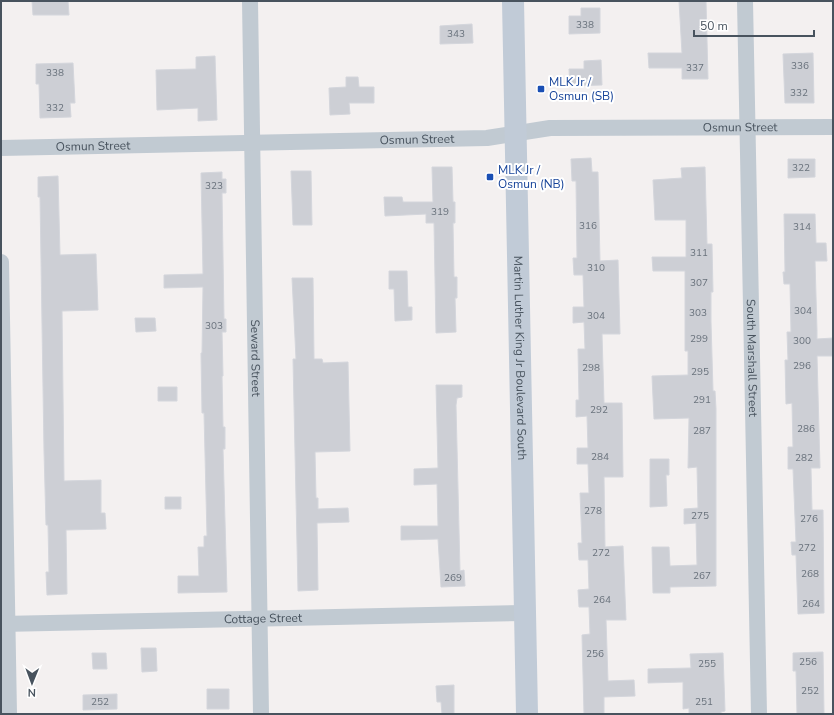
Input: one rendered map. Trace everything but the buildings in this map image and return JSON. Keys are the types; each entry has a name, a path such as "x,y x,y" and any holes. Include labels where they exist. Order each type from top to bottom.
{"main road":[{"name":"Martin Luther King Jr Boulevard South","path":"513,1 527,714"}],"street":[{"name":"Seward Street","path":"250,1 261,714"},
{"name":"South Marshall Street","path":"745,1 759,714"},
{"name":"Osmun Street","path":"1,148 487,138 550,128 833,127"},
{"path":"1,262 4,624 9,714"},
{"name":"Cottage Street","path":"4,624 525,613"}],"place":[{"name":"MLK Jr / Osmun (SB)","path":"541,89"},
{"name":"MLK Jr / Osmun (NB)","path":"490,177"}]}
